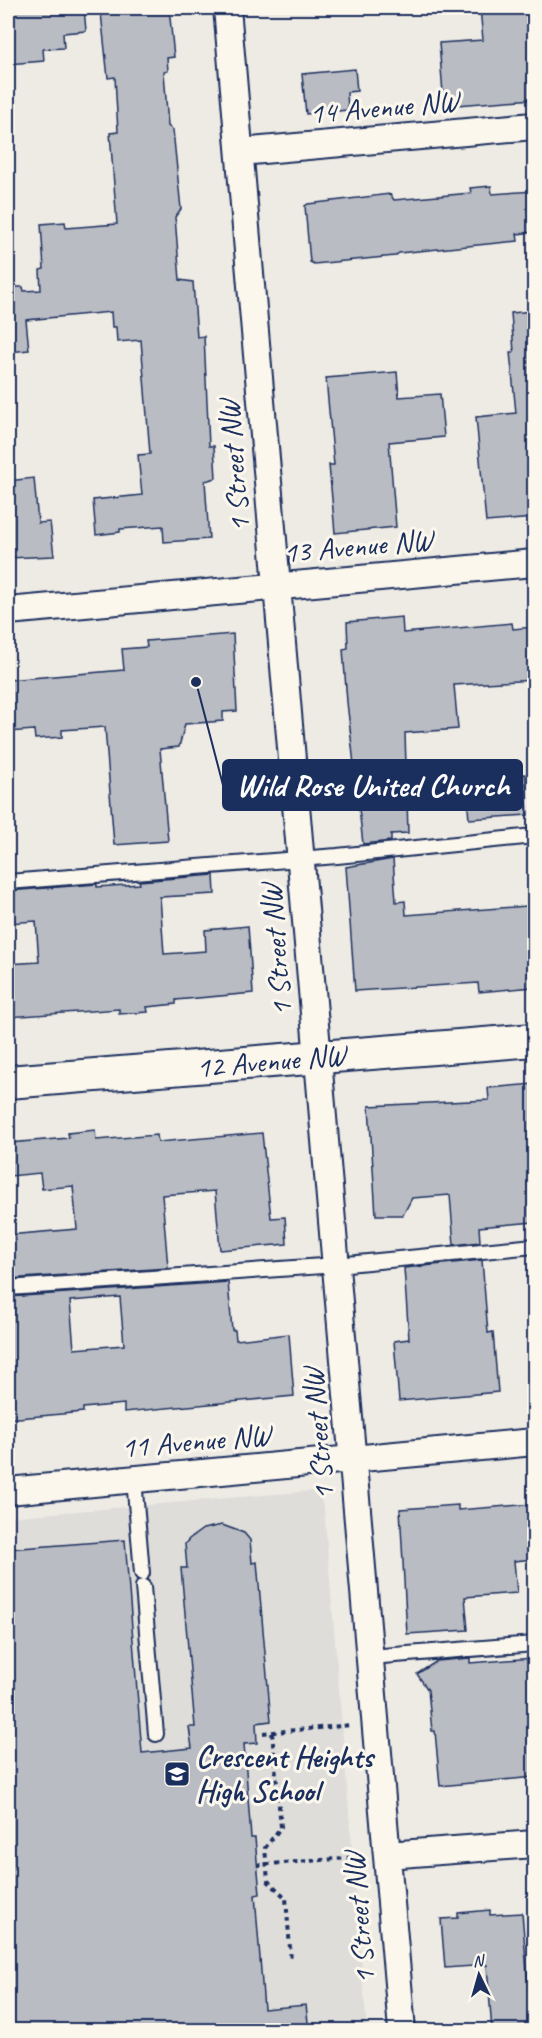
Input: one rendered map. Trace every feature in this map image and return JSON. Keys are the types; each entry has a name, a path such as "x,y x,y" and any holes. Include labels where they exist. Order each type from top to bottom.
{"street":[{"name":"1 Street NW","path":"227,8 402,2031"},
{"name":"14 Avenue NW","path":"240,152 534,126"},
{"name":"13 Avenue NW","path":"8,611 534,563"},
{"name":"12 Avenue NW","path":"8,1082 534,1040"},
{"name":"11 Avenue NW","path":"8,1491 534,1442"},
{"path":"387,1855 534,1844"}],"lane":[{"path":"8,882 534,836"},
{"path":"8,1288 337,1265 534,1246"},
{"path":"134,1479 156,1734"},
{"path":"370,1657 534,1644"}],"path":[{"path":"263,1734 376,1723"},
{"path":"272,1733 282,1827 265,1848 266,1864 268,1881 286,1898 291,1961"},
{"path":"257,1865 387,1855"}],"shaded area":[{"name":"Crescent Heights High School","path":"311,1491 320,1497 324,1508 367,2030 8,2030 8,1517"}],"building":[{"path":"8,8 84,8 86,31 63,33 64,48 43,49 44,61 8,64"},
{"path":"128,8 169,8 174,57 167,58 168,71 164,72 168,126 173,130 181,209 175,217 180,280 193,282 197,337 204,336 209,446 214,446 216,478 205,481 209,539 164,542 163,526 120,529 120,532 96,535 93,500 142,495 138,455 150,454 141,340 117,342 116,327 112,327 111,312 26,320 29,350 8,352 8,287 23,287 24,291 41,290 40,270 44,269 41,224 65,222 66,228 117,224 110,133 118,132 115,77 108,78 101,13 128,10"},
{"path":"480,8 534,8 534,99 444,106 439,43 483,40"},
{"path":"355,69 357,91 347,92 348,110 306,114 302,74"},
{"path":"491,186 492,194 534,191 534,232 517,234 518,241 399,253 395,256 314,264 310,262 305,206 308,204 390,194 394,200 471,193 470,188"},
{"path":"534,311 534,518 486,522 476,417 516,413 510,352 514,352 511,313"},
{"path":"397,372 399,397 440,394 444,437 389,442 396,527 335,533 329,465 334,465 326,378"},
{"path":"34,478 38,523 50,522 54,556 8,558 8,481"},
{"path":"402,617 403,633 512,623 513,629 533,627 534,680 454,685 458,729 405,733 408,833 391,834 391,841 363,844 343,649 348,648 347,622"},
{"path":"233,634 237,711 223,712 223,721 185,724 179,747 160,749 168,841 114,845 105,727 62,730 62,737 35,739 34,730 8,732 8,680 124,670 122,649 147,647 146,641"},
{"path":"525,774 528,815 469,819 467,798 497,795 496,776"},
{"path":"393,859 396,902 405,901 406,915 527,906 533,987 479,992 478,983 355,991 346,867"},
{"path":"214,875 215,894 160,897 164,954 206,951 205,930 248,926 253,993 176,1000 176,1004 147,1007 148,1012 119,1014 119,1009 8,1017 8,964 39,962 36,921 8,923 8,891 97,884 97,887 140,884 139,881"},
{"path":"534,1084 534,1222 479,1227 480,1242 454,1245 450,1195 412,1198 403,1215 376,1215 369,1106 489,1100 488,1088"},
{"path":"95,1130 96,1140 157,1135 158,1142 262,1133 271,1218 285,1217 287,1244 220,1250 215,1191 162,1195 168,1268 8,1279 8,1235 77,1229 73,1186 42,1189 40,1173 10,1176 8,1143 69,1138 68,1133"},
{"path":"482,1260 488,1333 493,1332 498,1392 399,1401 394,1341 409,1339 404,1268"},
{"path":"228,1282 232,1330 235,1330 236,1340 289,1334 294,1396 124,1412 124,1404 83,1408 83,1412 8,1419 8,1297","holes":["120,1297 124,1345 74,1349 70,1301"]},
{"path":"534,1504 534,1559 514,1561 517,1593 465,1597 468,1630 407,1634 400,1509 458,1505 458,1510"},
{"name":"Crescent Heights High School","path":"222,1525 244,1533 250,1540 252,1563 257,1562 271,1721 256,1723 257,1743 244,1744 251,1838 255,1838 260,1894 255,1895 264,2009 306,2005 309,2031 8,2031 8,1549 125,1540 142,1753 192,1748 189,1727 195,1727 181,1568 187,1568 185,1544 189,1539 203,1529"},
{"path":"470,1658 470,1663 534,1658 534,1689 530,1690 534,1777 440,1786 435,1731 432,1731 428,1690 417,1674 437,1661"},
{"path":"490,1910 490,1915 522,1913 532,2031 492,2031 487,1965 445,1968 441,1919 458,1918 458,1913"}],"place":[{"name":"Wild Rose United Church","path":"196,682"},
{"name":"Crescent Heights High School","path":"177,1774"}]}
